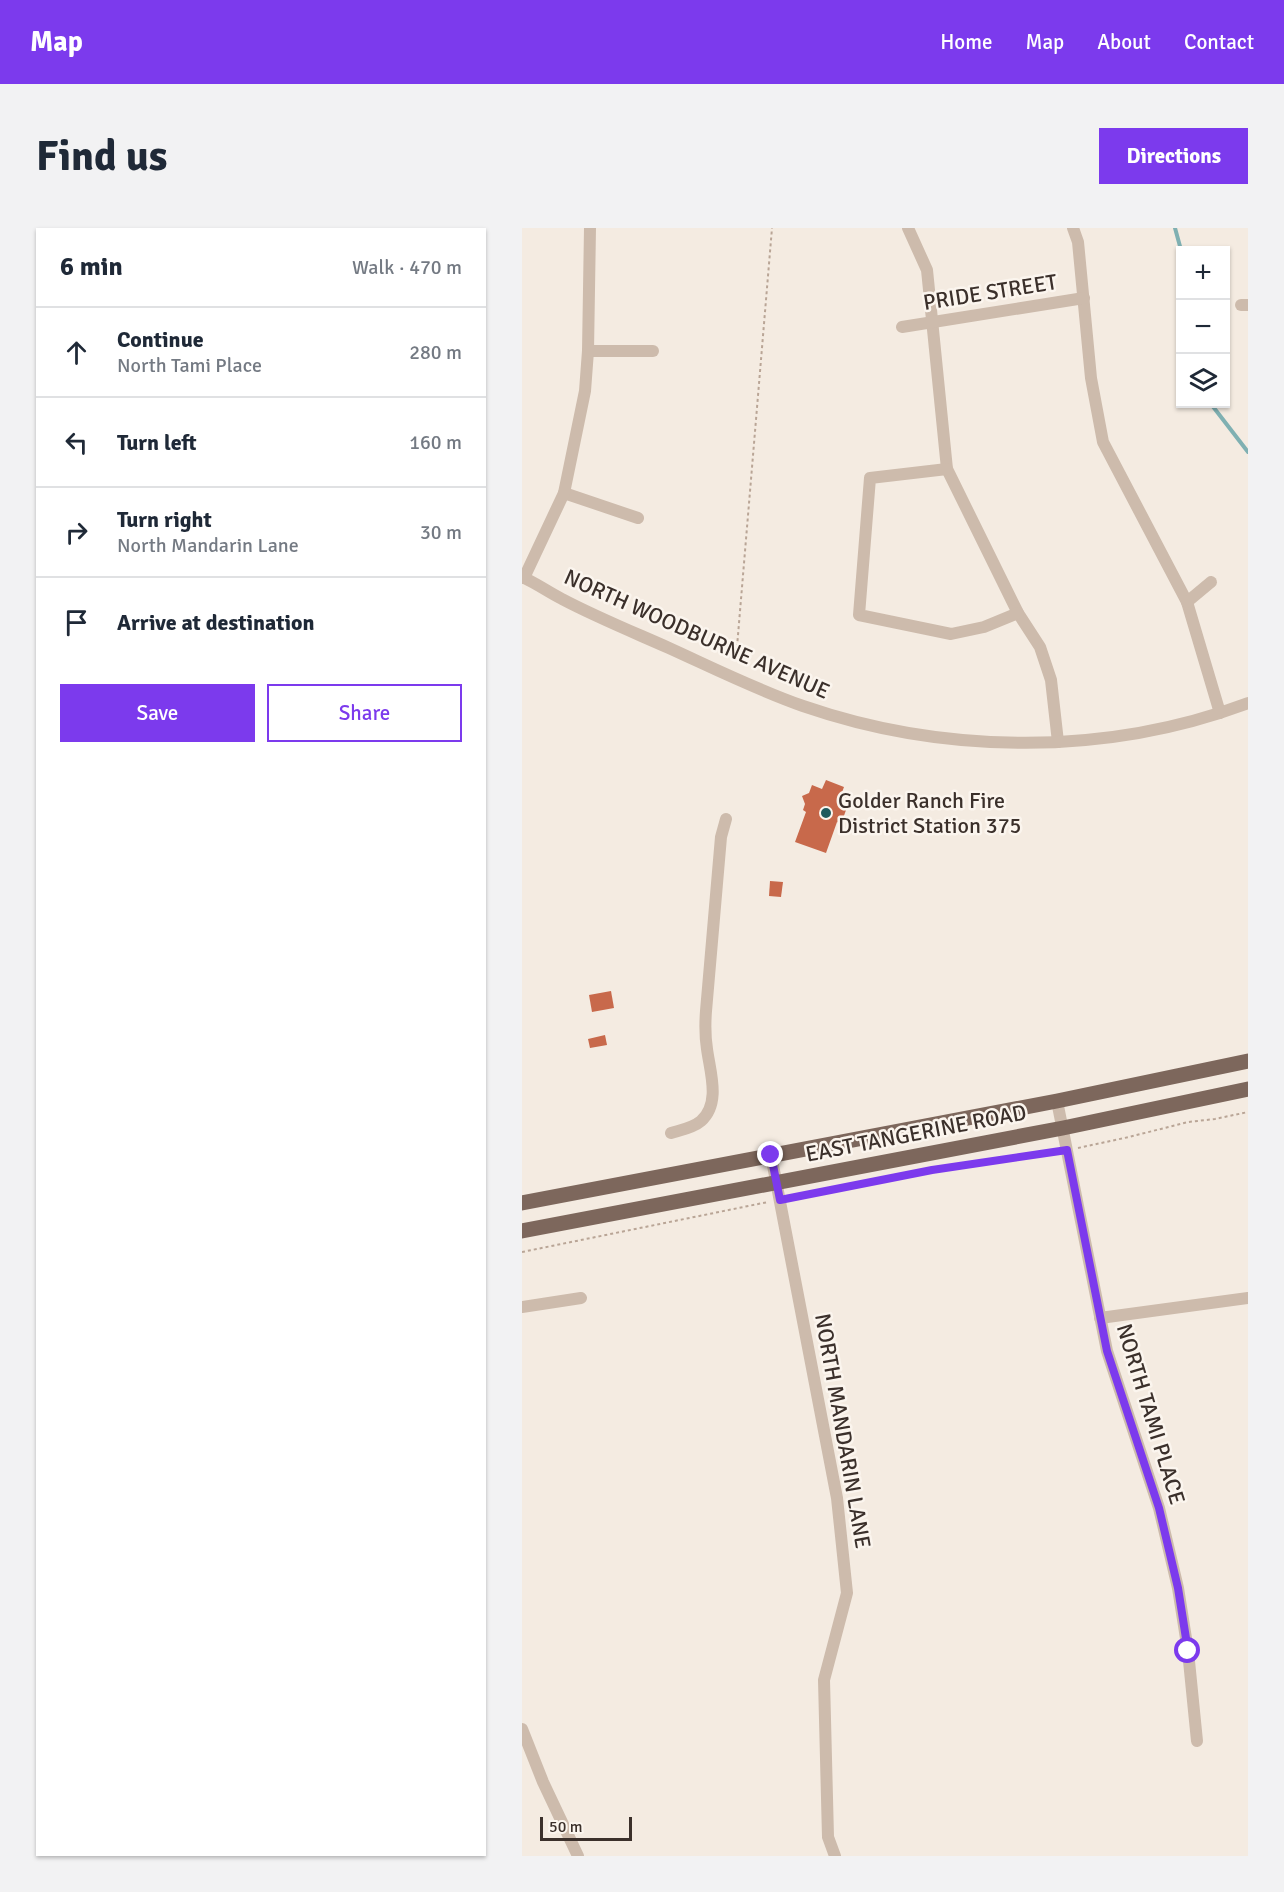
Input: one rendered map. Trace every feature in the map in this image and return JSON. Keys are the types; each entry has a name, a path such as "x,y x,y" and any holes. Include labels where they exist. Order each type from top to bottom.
{"main road":[{"name":"EAST TANGERINE ROAD","path":"522,1203 1057,1101 1248,1061"},
{"name":"EAST TANGERINE ROAD","path":"522,1231 1063,1128 1248,1089"}],"street":[{"path":"523,577 564,493 585,391 590,228"},
{"path":"908,228 927,270 947,469 1018,613 1040,647 1051,680 1058,742"},
{"path":"1073,228 1078,242 1091,378 1103,442 1187,602 1220,712"},
{"name":"PRIDE STREET","path":"902,327 1084,298"},
{"path":"588,351 653,351"},
{"path":"947,469 870,478 859,615 951,634 984,627 1018,613"},
{"path":"564,493 638,518"},
{"name":"NORTH WOODBURNE AVENUE","path":"523,577 563,600 750,685 830,715 888,728 940,737 1007,742 1058,742 1096,739 1154,729 1248,703"},
{"path":"1187,602 1211,582"},
{"path":"671,1133 689,1128 701,1121 710,1110 712,1103 706,1040 706,1011 721,837 726,819"},
{"name":"NORTH TAMI PLACE","path":"1057,1101 1100,1318 1114,1374 1159,1508 1178,1588 1188,1651 1197,1741"},
{"name":"NORTH MANDARIN LANE","path":"771,1155 837,1498 844,1550 847,1593 824,1680 828,1837 836,1856"},
{"path":"522,1307 581,1298"},
{"path":"1100,1318 1248,1298"},
{"path":"522,1729 543,1782 578,1856"}],"path":[{"path":"735,659 772,228"},
{"path":"522,1252 932,1170 1113,1142 1188,1122 1248,1112"}],"building":[{"path":"826,780 844,787 841,795 850,799 841,824 837,822 826,853 795,842 806,812 803,810 805,804 802,796 809,793 812,785 822,789"},
{"path":"770,881 783,882 781,897 769,896"},
{"path":"611,991 614,1008 592,1012 589,995"},
{"path":"605,1035 607,1045 590,1048 588,1039"}],"waterway":[{"path":"1175,228 1180,246"},
{"path":"1214,408 1248,452"}],"place":[{"name":"Golder Ranch Fire District Station 375","path":"826,813"}],"route":[{"path":"771,1155 780,1200 932,1170 1067,1150 1107,1351 1159,1508 1178,1588 1188,1651"}]}
